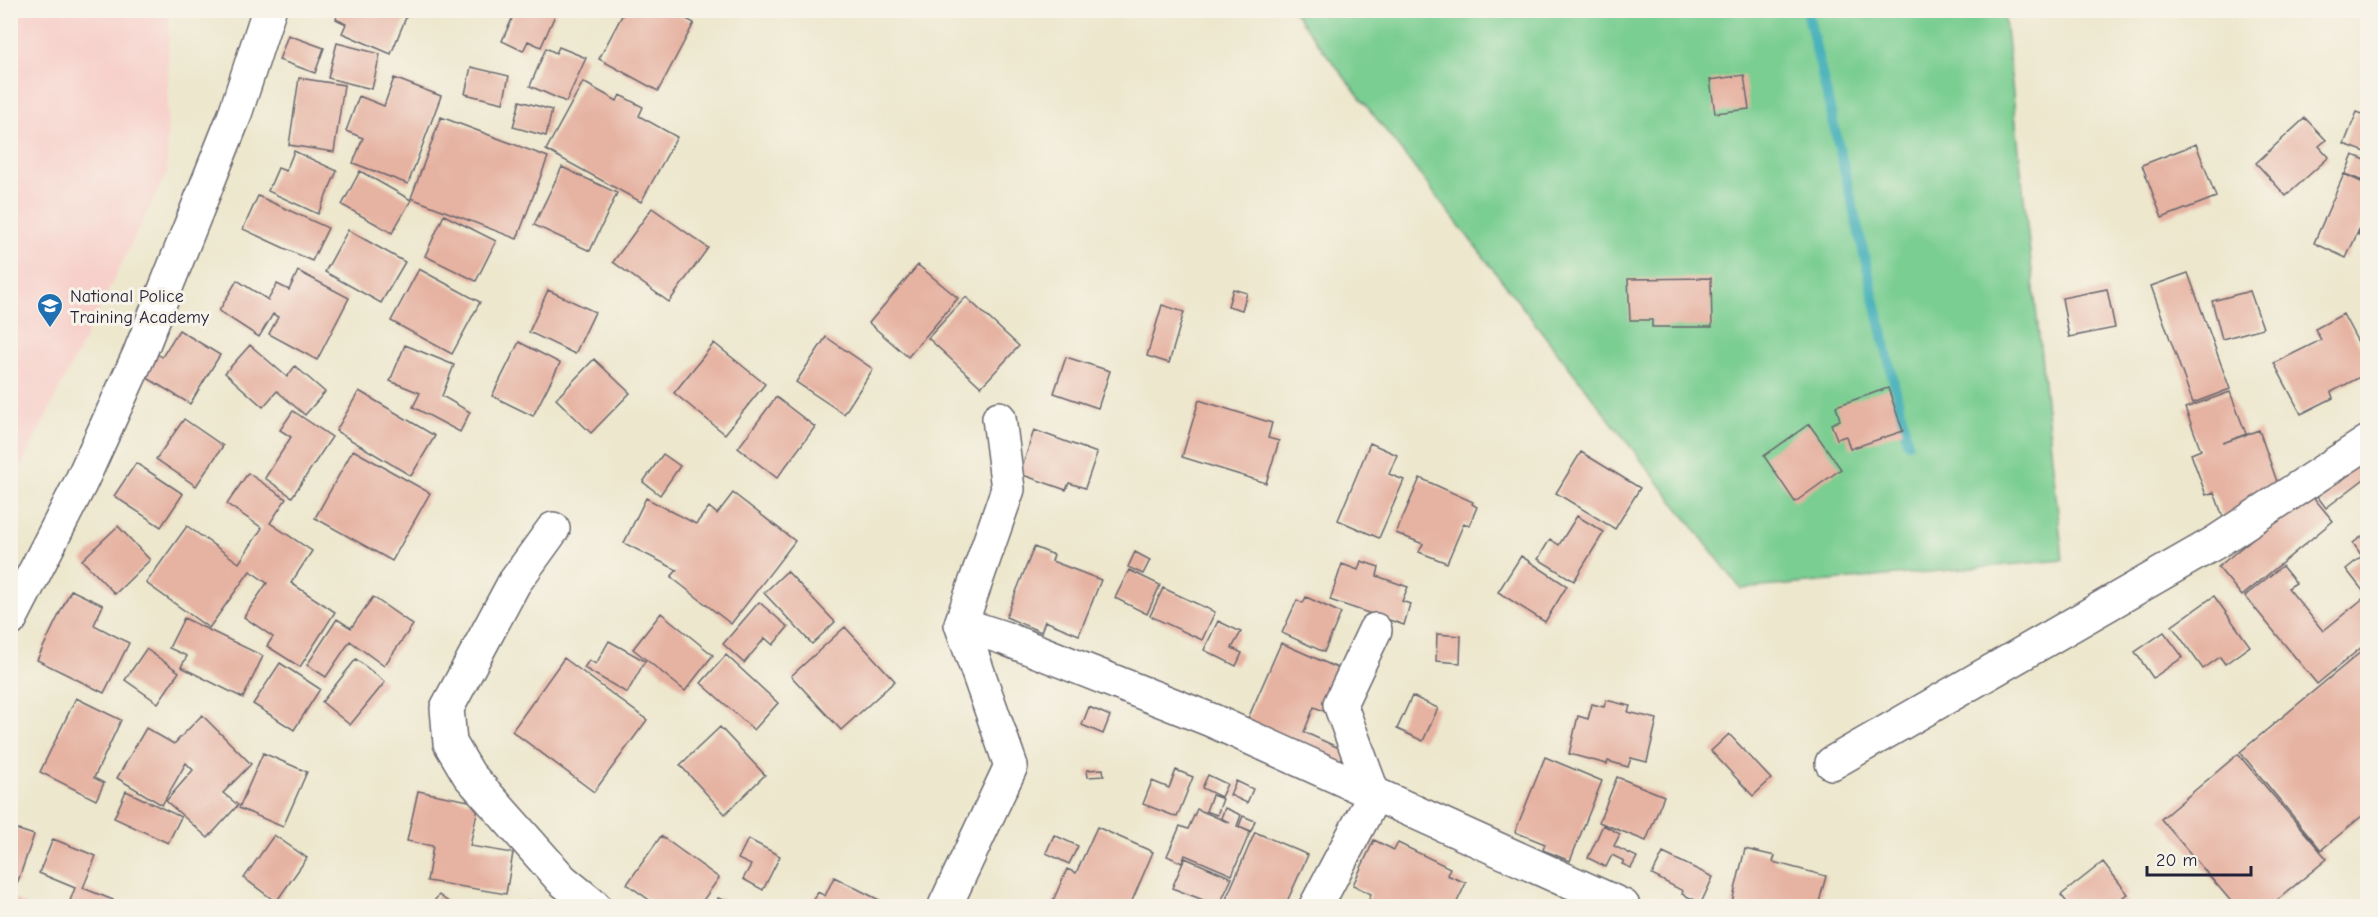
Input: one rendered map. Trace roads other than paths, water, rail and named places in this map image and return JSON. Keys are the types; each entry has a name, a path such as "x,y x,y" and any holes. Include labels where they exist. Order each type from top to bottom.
{"street":[{"path":"10,620 80,484 139,355 234,117 269,10"},
{"path":"945,906 1011,766 961,624 1008,489 999,418"},
{"path":"1832,763 2216,542 2367,442"},
{"path":"554,529 514,583 447,708 450,743 469,774 555,872 594,906"},
{"path":"961,624 1004,638 1211,720 1374,796 1623,906"},
{"path":"1316,906 1374,796 1341,704 1375,630"}],"waterway":[{"path":"1807,10 1908,443"}],"place":[{"name":"National Police Training Academy","path":"50,329"}]}
